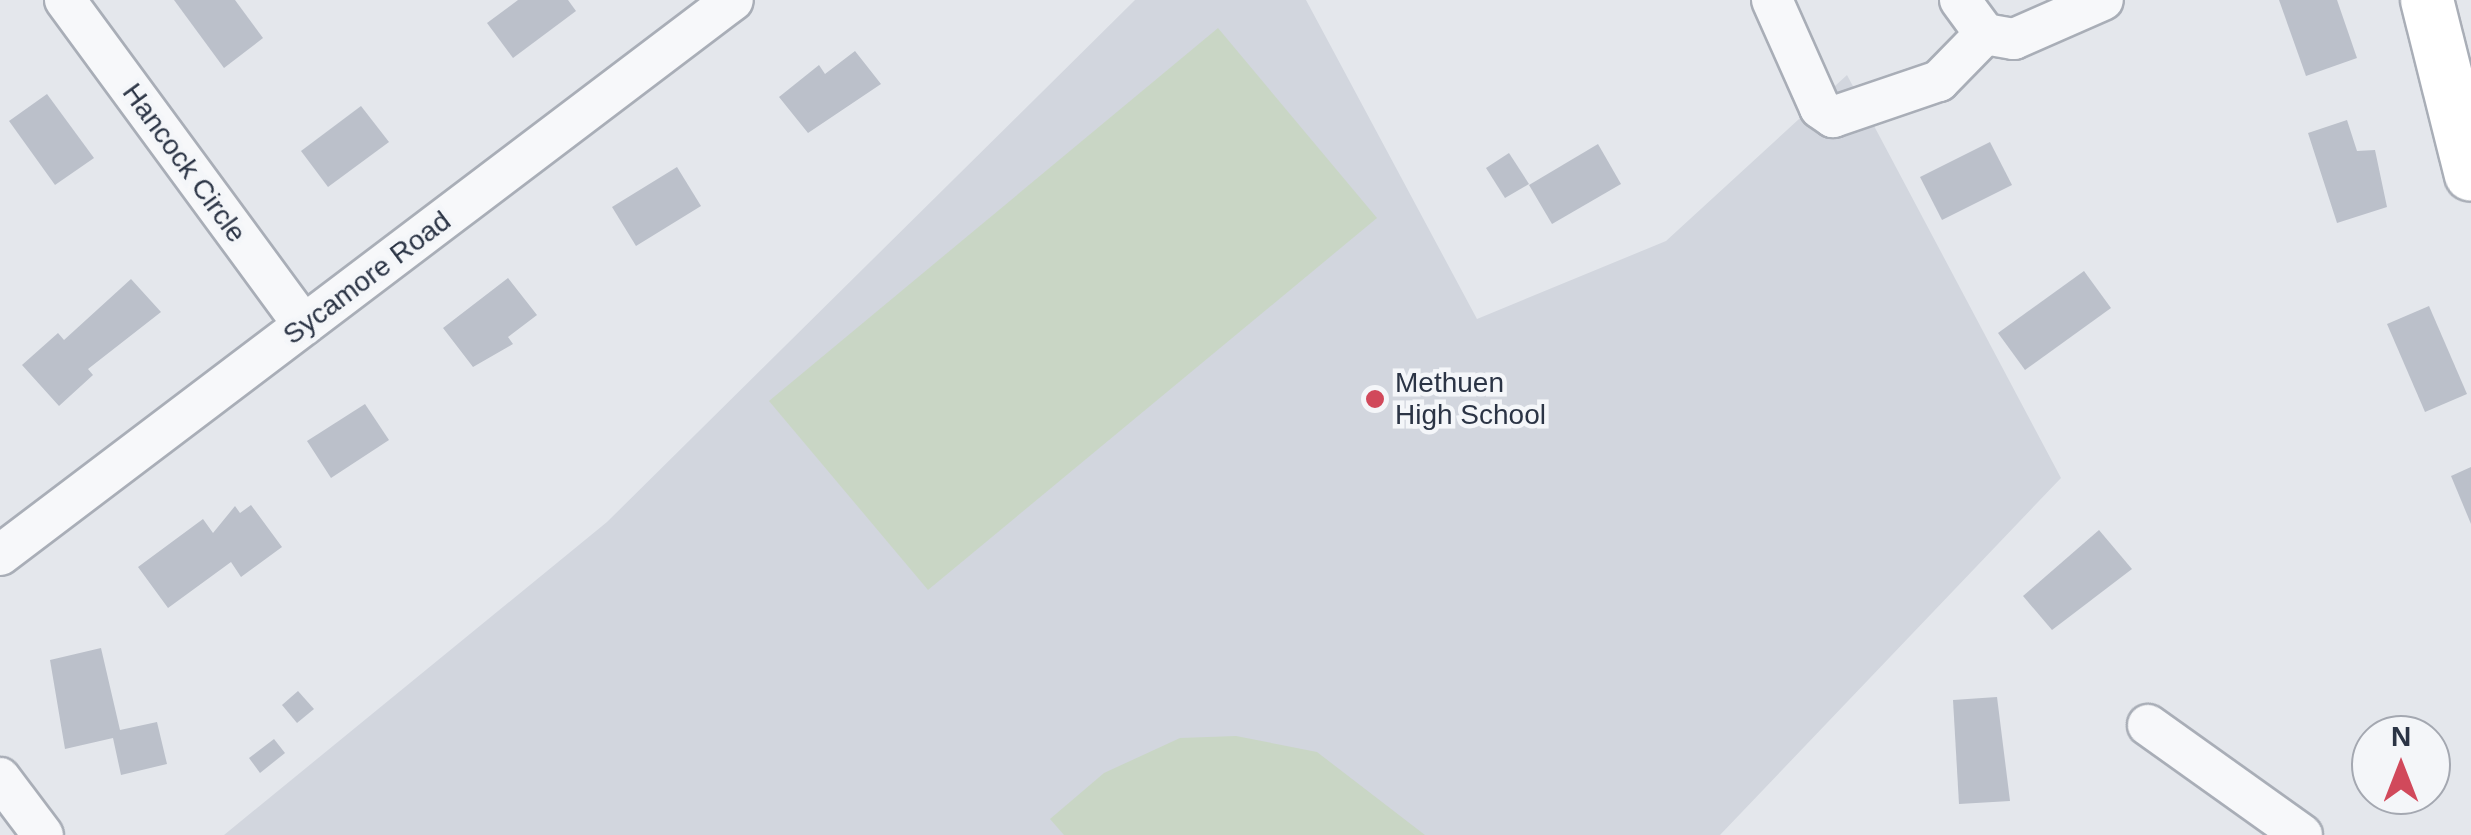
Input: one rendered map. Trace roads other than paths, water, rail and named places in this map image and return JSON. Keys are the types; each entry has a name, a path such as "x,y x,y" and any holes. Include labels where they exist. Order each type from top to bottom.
{"main road":[{"path":"2427,0 2471,175"}],"street":[{"name":"Hancock Circle","path":"65,0 304,326"},
{"name":"Sycamore Road","path":"0,555 733,0"},
{"path":"1772,0 1820,108 1833,117 1939,81 1985,34"},
{"path":"1960,0 1985,34 2014,39 2103,0"},
{"path":"2148,724 2302,835"},
{"path":"0,778 43,835"}],"place":[{"name":"Methuen High School","path":"1375,399"}]}
